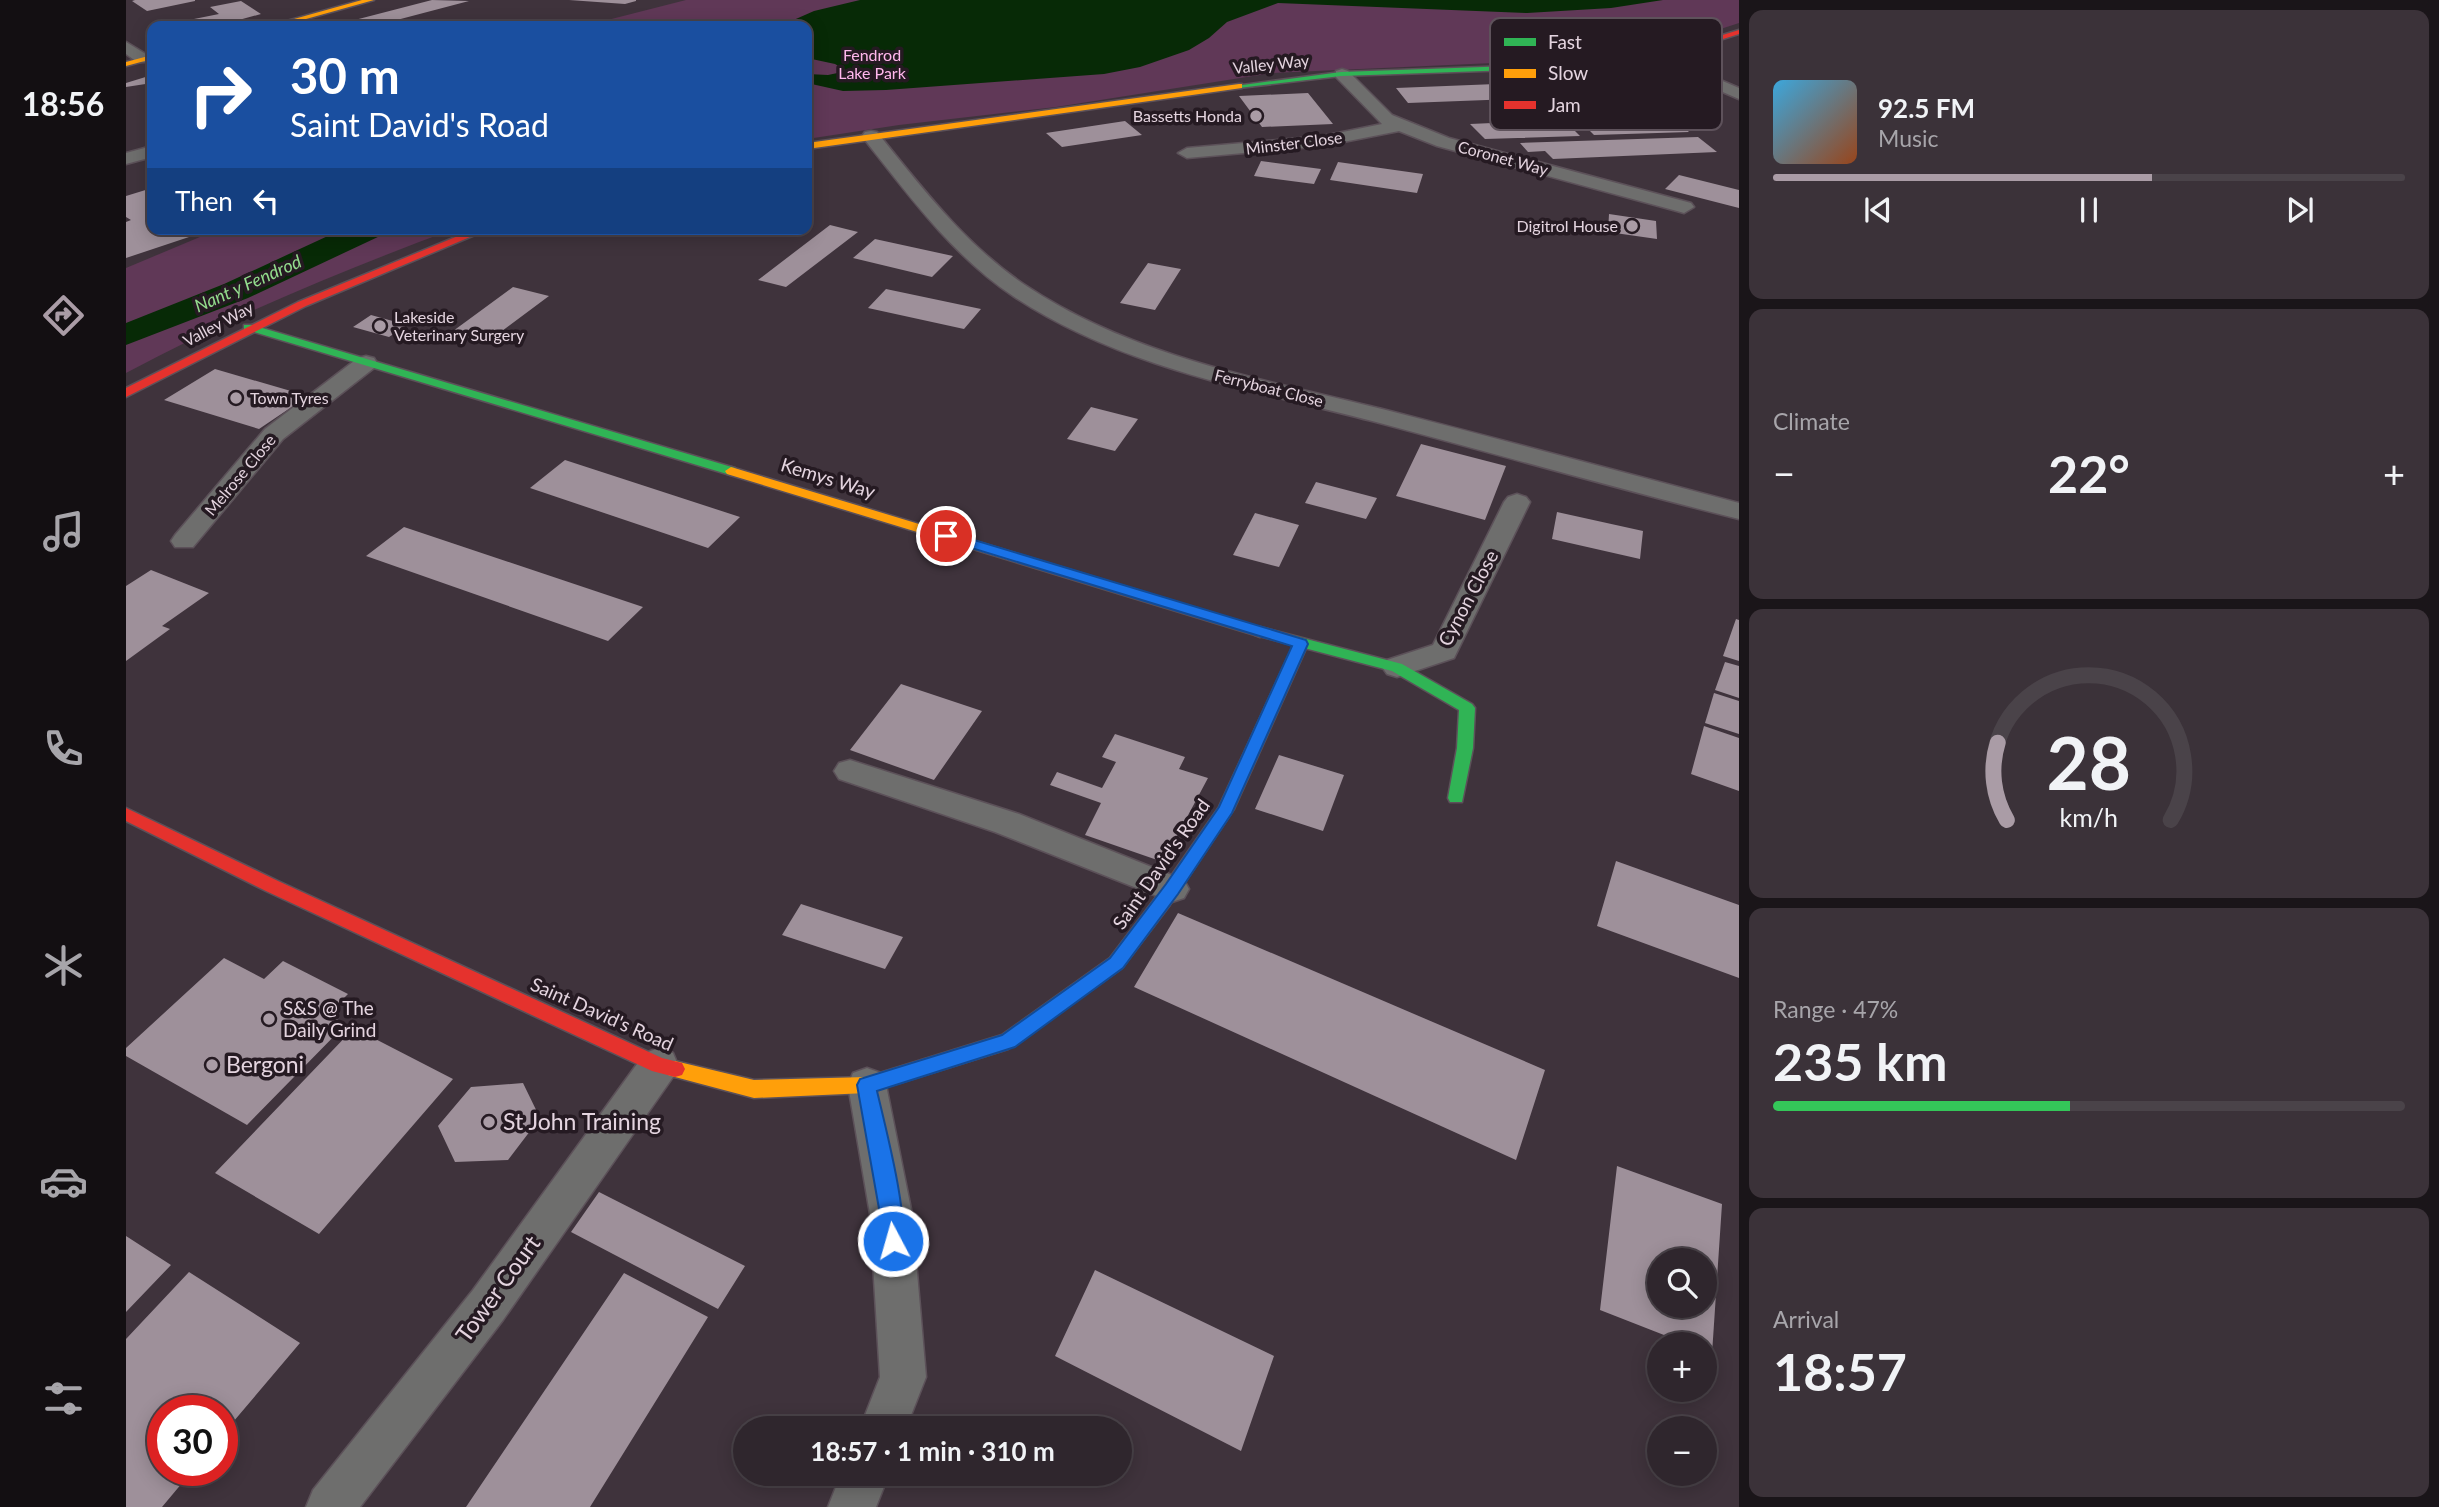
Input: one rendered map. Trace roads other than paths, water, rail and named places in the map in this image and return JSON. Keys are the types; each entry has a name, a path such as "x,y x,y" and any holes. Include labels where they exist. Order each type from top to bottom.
{"street":[{"path":"296,21 370,0"},
{"name":"Valley Way","path":"1722,39 1739,32"},
{"path":"126,47 147,58"},
{"path":"126,64 147,58"},
{"name":"Valley Way","path":"812,145 871,135 1124,103 1244,83 1342,74 1490,69"},
{"name":"Coronet Way","path":"1342,74 1385,120 1443,142 1684,207"},
{"path":"1722,87 1739,94"},
{"name":"Minster Close","path":"1187,153 1323,141 1401,125"},
{"name":"Ferryboat Close","path":"871,135 929,210 990,268 1021,292 1074,321 1200,370 1739,511"},
{"path":"126,159 147,153"},
{"name":"Valley Way","path":"126,393 248,327 359,276 468,235"},
{"name":"Kemys Way","path":"248,327 571,422 1301,644 1397,667 1467,708 1465,748 1456,798"},
{"name":"Melrose Close","path":"184,541 274,434 366,363"},
{"name":"Cynon Close","path":"1397,667 1444,651 1517,502"},
{"name":"Saint David's Road","path":"126,814 272,886 659,1065 754,1089 867,1085 1008,1041 1116,963 1172,889 1226,809 1301,644"},
{"path":"850,771 1007,823 1172,889"},
{"name":"Tower Court","path":"330,1507 488,1305 659,1065"},
{"path":"867,1085 891,1214 903,1377 888,1416"},
{"path":"852,1507 860,1486"}],"waterway":[{"name":"Nant y Fendrod","path":"126,335 236,291 356,235"}],"place":[{"name":"Bassetts Honda","path":"1256,116"},
{"name":"Digitrol House","path":"1632,226"},
{"name":"Lakeside Veterinary Surgery","path":"380,326"},
{"name":"Town Tyres","path":"236,398"},
{"name":"S&S @ The Daily Grind","path":"269,1019"},
{"name":"Bergoni","path":"212,1065"},
{"name":"St John Training","path":"489,1122"}],"park label":[{"name":"Fendrod Lake Park","path":"872,64"}]}
